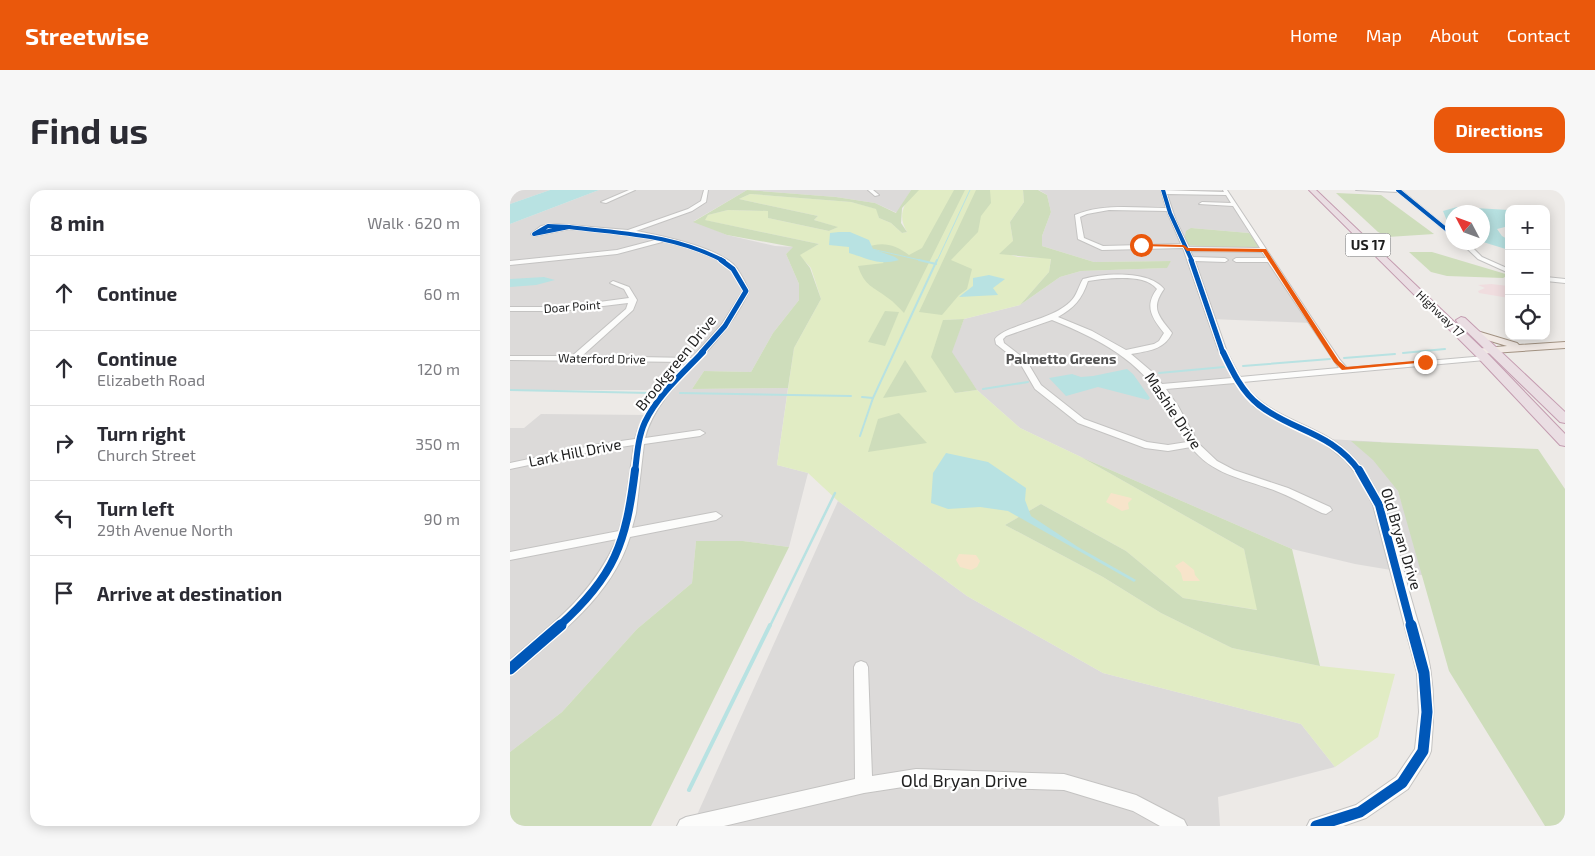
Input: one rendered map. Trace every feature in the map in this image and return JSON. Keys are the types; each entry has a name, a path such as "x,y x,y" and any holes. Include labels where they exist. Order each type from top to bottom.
{"highway":[{"name":"Highway 17","path":"1312,190 1490,354 1565,419"},
{"name":"US 17","path":"1323,190 1408,270"},
{"name":"Highway 17","path":"1430,290 1477,334 1490,354 1565,442"}],"main road":[{"path":"1477,334 1508,344 1539,348"},
{"path":"1490,354 1565,345"},
{"path":"1490,354 1565,351"}],"street":[{"path":"604,202 633,190"},
{"path":"629,232 690,210 703,202 706,190"},
{"path":"870,190 877,195"},
{"path":"1358,190 1399,190 1445,228"},
{"path":"1164,192 1227,192 1337,362 1344,369"},
{"name":"Old Bryan Drive","path":"1164,192 1211,319 1235,375 1245,391 1258,405 1328,439 1368,479 1379,505 1424,673 1427,712 1422,750 1402,783 1360,812 1316,826"},
{"path":"1202,204 1235,205"},
{"path":"1170,210 1102,210 1082,213 1077,216 1081,236 1084,241 1109,248 1141,245 1264,250"},
{"name":"Brookgreen Drive","path":"510,669 590,598 618,555 629,516 640,442 645,422 653,409 737,310 746,292 739,275 728,264 698,250 664,240 629,232 569,227 546,227 534,234 569,227"},
{"path":"510,263 609,253 664,240"},
{"path":"529,260 539,250"},
{"path":"1472,250 1480,258 1505,269"},
{"path":"1190,259 1225,260"},
{"path":"1236,260 1270,260"},
{"path":"1127,352 1159,345 1166,340 1168,333 1153,313 1151,304 1161,289 1154,281 1135,278 1090,278 1086,280 1077,299 1051,317 1003,334 999,339 1000,344 1023,362 1038,387 1081,421 1114,435 1145,445 1168,448 1192,444"},
{"path":"1550,279 1564,281"},
{"path":"575,358 629,310 633,300 627,288 613,283"},
{"name":"Doar Point","path":"510,309 562,309 633,300"},
{"name":"Mashie Drive","path":"1051,317 1090,332 1127,352 1141,364 1181,418 1192,444 1206,458 1226,470 1279,488 1326,510"},
{"path":"1156,384 1337,362 1490,354"},
{"path":"1235,375 1344,369 1490,354"},
{"name":"Waterford Drive","path":"510,358 694,360"},
{"name":"Lark Hill Drive","path":"510,466 600,447 700,433"},
{"path":"510,556 716,516"},
{"path":"861,667 864,785"},
{"name":"Old Bryan Drive","path":"686,826 864,785 916,777 1064,782 1136,804 1178,826"}],"shaded area":[{"path":"510,190 550,190 510,204"},
{"path":"599,190 747,190 694,221 727,235 775,246 794,247 786,254 799,284 799,300 773,333 751,372 704,371 692,389 788,388 777,465 808,473 789,547 743,541 696,541 692,583 637,629 562,712 510,752 510,428 524,428 541,414 649,415 667,390 510,390 510,224"},
{"path":"747,190 911,190 897,213 875,203 836,197"},
{"path":"1039,190 1225,190 1249,233 1191,228 1264,250 1311,323 1211,319 1233,371 1258,405 1328,439 1381,442 1427,576 1355,564 1292,549 1081,457 1020,428 977,390 951,352 964,319 1020,305 1060,277 1081,271 1166,268 1171,261 1094,262 1042,246 1042,236 1051,212 1047,195"},
{"path":"1478,285 1505,286 1505,297 1479,293 1478,291 1485,288"},
{"path":"838,501 967,596 1103,673 1301,724 1335,767 1218,797 1220,826 692,826"}],"green space":[{"path":"747,190 836,197 875,203 896,213 911,190 919,190 902,208 901,223 907,232 902,233 891,223 879,218 876,209 851,202 750,194 739,199 818,216 814,220 838,227 829,231 768,218 768,211 728,210 708,215 705,220 819,244 800,255 810,268 821,299 794,348 788,388 692,389 704,371 751,372 773,333 799,300 799,284 786,254 793,247 727,235 693,222"},
{"path":"914,190 1023,190 1024,202 1010,222 1013,241 1011,255 1051,258 1049,272 1020,305 964,319 943,320 955,393 977,390 1020,428 1081,457 1244,549 1258,610 1183,598 1126,551 1041,504 1005,525 1103,577 1161,613 1232,648 1320,666 1395,674 1378,737 1335,767 1301,724 1103,673 967,596 838,501 808,473 777,465 794,348 821,299 811,268 799,255 819,244 704,220 708,215 728,210 769,211 768,218 829,231 837,227 814,220 818,216 739,199 750,194 851,202 877,209 879,218 891,223 902,233 907,232 902,220 903,210"},
{"path":"954,190 965,190 904,313 870,285 861,273 858,266 884,263 865,248 882,244 898,248 909,255 922,248"},
{"path":"976,190 990,190 991,203 981,216 978,232 951,260 972,269 967,289 959,295 942,315 919,312"},
{"path":"1023,190 1038,190 1047,195 1051,212 1042,236 1042,246 1094,262 1171,261 1167,268 1081,271 1060,277 1020,305 1049,272 1051,259 999,254 1013,241 1010,222 1024,202"},
{"path":"1336,193 1381,195 1434,234 1388,237 1378,232"},
{"path":"1191,228 1249,233 1264,250 1183,245 1186,231"},
{"path":"1409,252 1432,252 1505,274 1505,277 1447,276 1431,272"},
{"path":"885,311 899,312 885,346 868,342"},
{"path":"964,319 952,352 977,390 955,393 931,357 943,320"},
{"path":"905,360 927,392 883,398"},
{"path":"899,413 927,443 868,452 878,419"},
{"path":"1351,441 1538,449 1565,489 1565,825 1545,826 1449,671 1398,491 1373,460"},
{"path":"1081,457 1292,549 1320,666 1232,648 1161,613 1103,577 1005,525 1041,504 1126,551 1183,598 1257,610 1244,549"},
{"path":"696,541 743,541 789,547 651,826 510,826 510,752 562,712 637,629 692,583"}],"sand":[{"path":"1111,493 1131,498 1128,503 1129,509 1122,511 1106,502"},
{"path":"959,554 976,555 980,561 977,567 971,570 960,567 956,560"},
{"path":"1183,561 1194,570 1195,575 1200,581 1183,581 1181,573 1175,566"}],"water":[{"path":"550,190 599,190 510,224 510,204"},
{"path":"1490,209 1505,210 1505,227 1497,229 1505,238 1505,249 1490,244"},
{"path":"850,232 869,240 873,249 899,260 892,262 873,261 849,253 849,247 829,245 830,233"},
{"path":"989,275 1005,279 993,288 998,295 959,297 973,286 973,278"},
{"path":"544,277 555,280 536,285 510,287 510,279"},
{"path":"1127,369 1133,374 1150,398 1148,400 1098,387 1066,396 1049,378 1072,374 1081,377 1093,376"},
{"path":"946,453 988,462 1026,488 1025,500 1031,516 1078,547 1136,580 1134,582 1008,511 980,507 948,509 931,503 933,473"}],"waterway":[{"path":"937,261 970,190"},
{"path":"872,249 924,261"},
{"path":"919,260 935,264"},
{"path":"935,264 937,260"},
{"path":"873,398 935,264"},
{"path":"1403,353 1445,349"},
{"path":"1344,358 1395,354"},
{"path":"1243,366 1330,359"},
{"path":"1159,373 1224,367"},
{"path":"983,389 1028,382"},
{"path":"510,390 650,393"},
{"path":"680,393 851,396"},
{"path":"862,397 873,398"},
{"path":"860,436 873,398"},
{"path":"770,626 835,493"},
{"path":"689,790 770,625"}],"cycle path":[{"path":"1163,190 1170,213 1195,268 1223,352 1232,372 1243,389 1262,408 1315,434 1339,449 1365,478 1379,505 1424,673 1427,712 1423,751 1402,783 1360,812 1316,826"},
{"path":"1398,190 1445,228"},
{"path":"510,669 568,619 600,583 613,562 623,539 630,513 640,438 646,420 670,387 725,326 746,291 736,272 727,263 711,254 674,241 614,230 560,226 543,227 534,234 569,227"}],"district":[{"name":"Palmetto Greens","path":"1061,359"}],"route":[{"path":"1141,245 1184,246 1187,249 1264,250 1337,362 1344,369 1425,362"}]}
